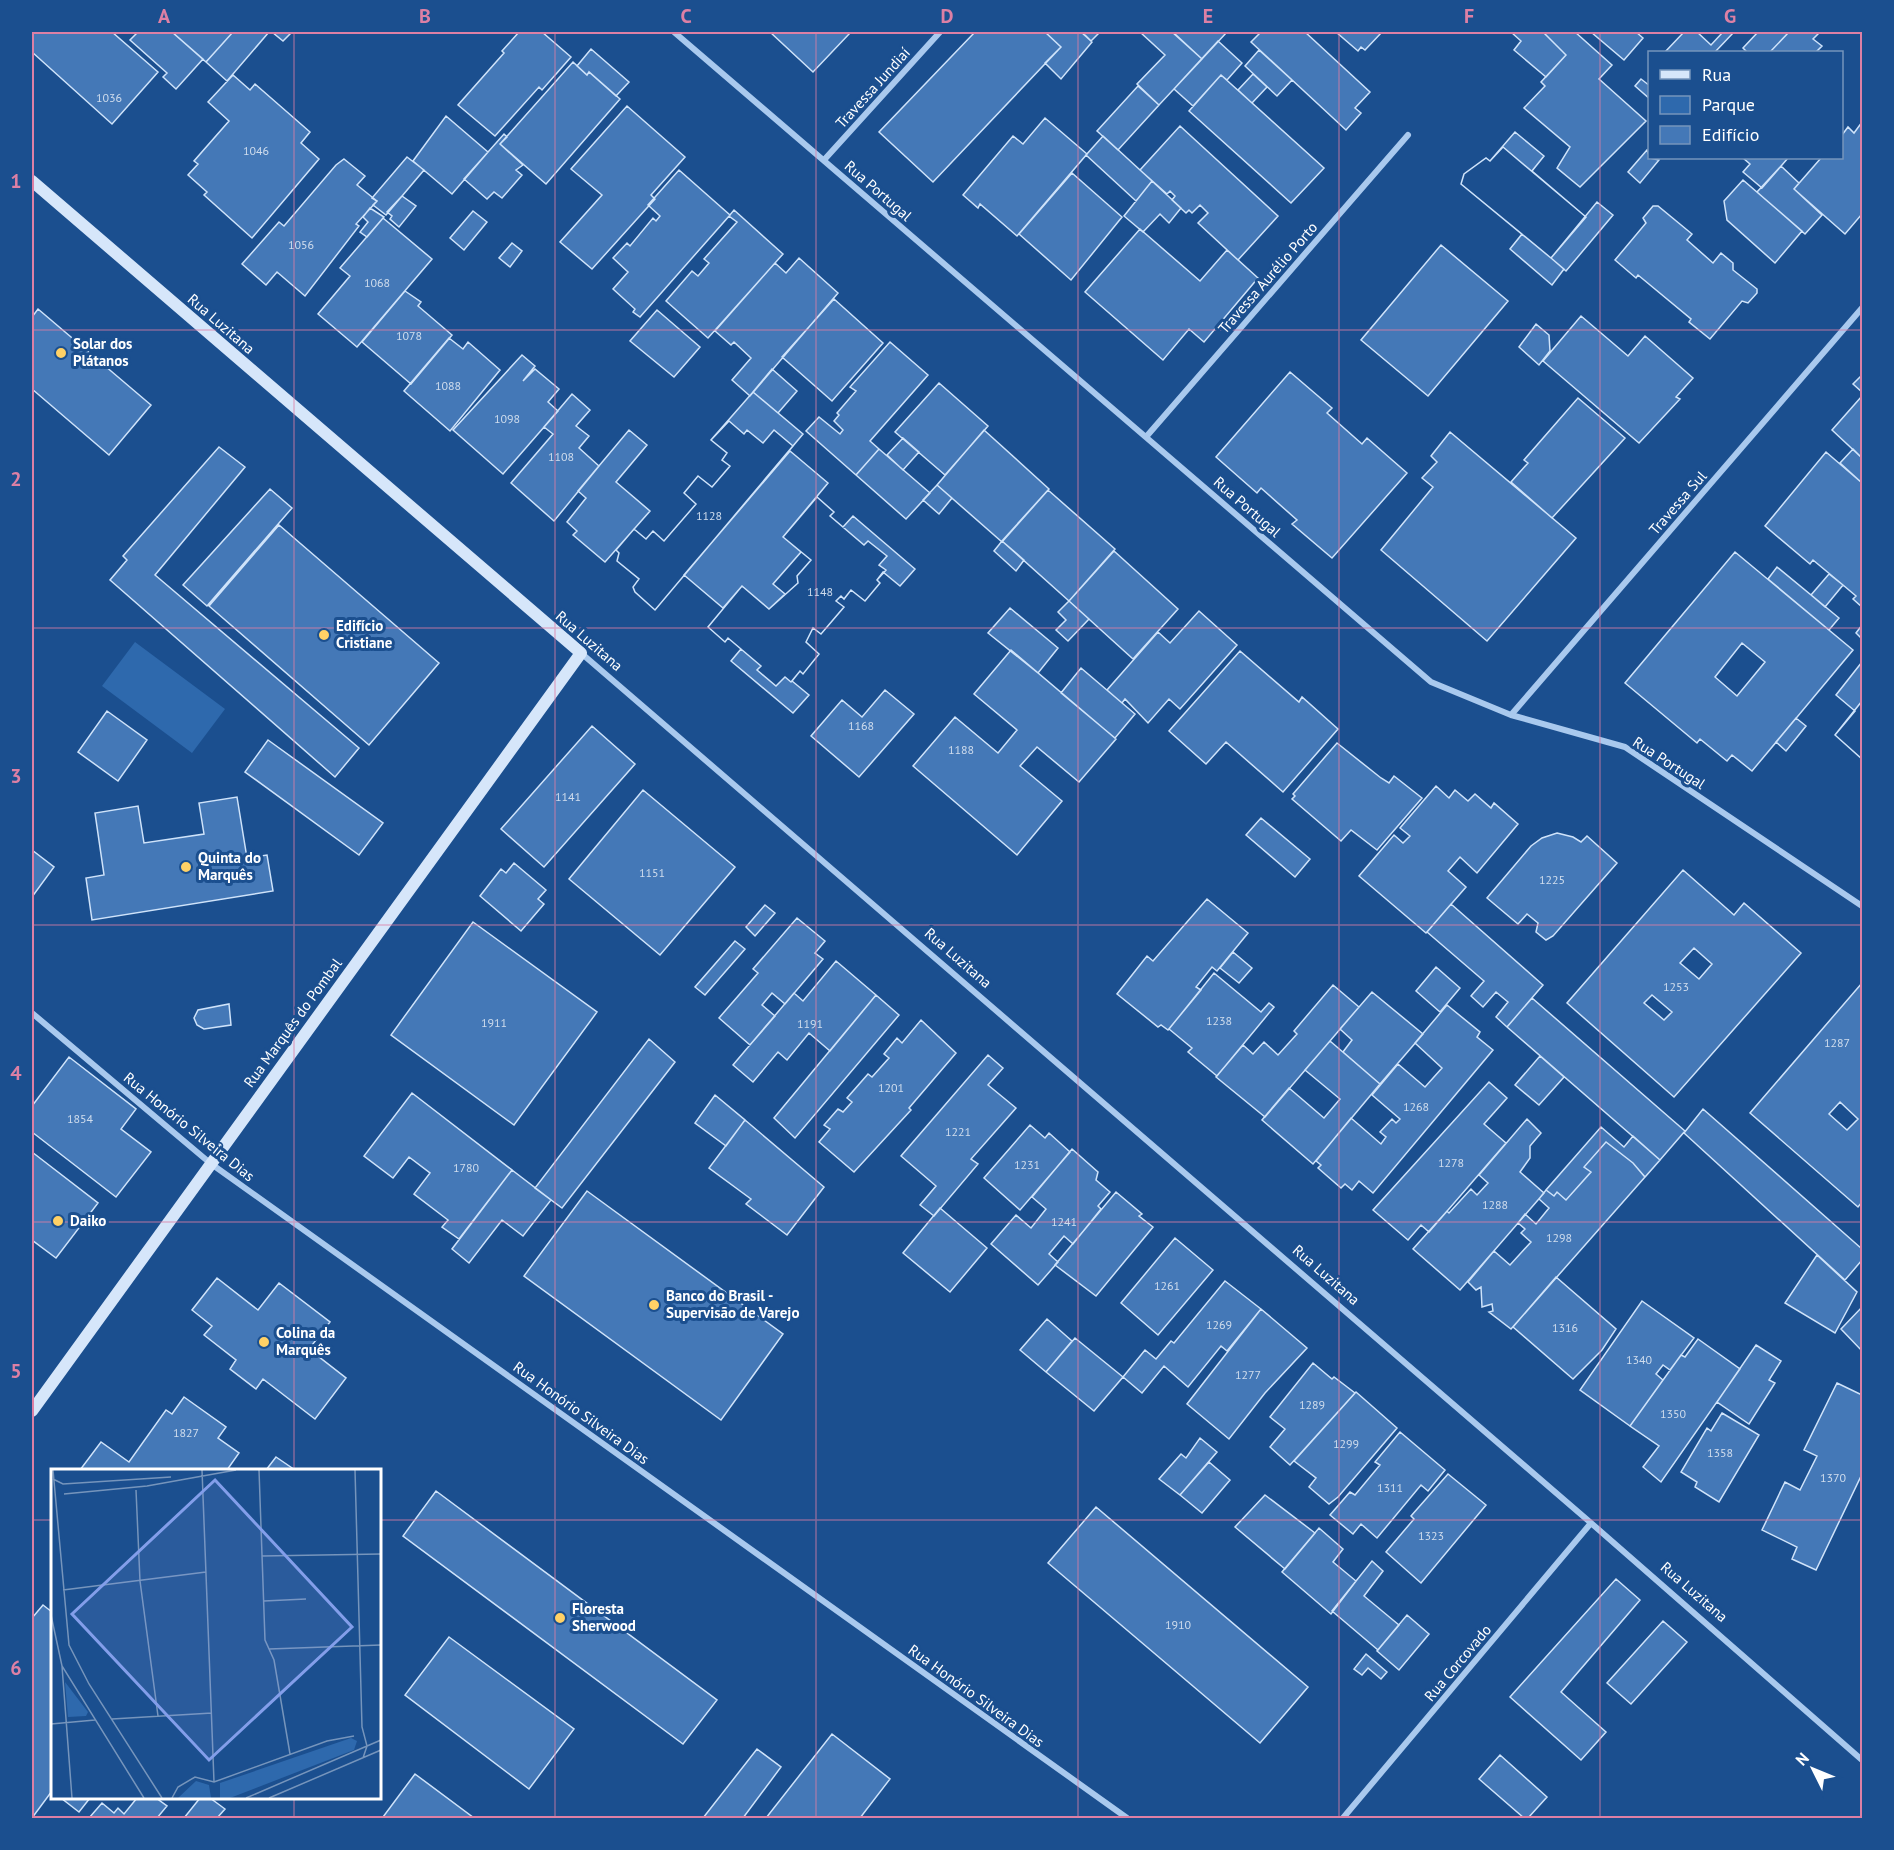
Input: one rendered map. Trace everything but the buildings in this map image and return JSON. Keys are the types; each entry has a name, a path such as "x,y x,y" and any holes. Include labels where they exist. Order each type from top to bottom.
{"street":[{"name":"Rua Portugal","path":"674,32 1431,682 1511,715 1625,747 1863,906"},
{"name":"Travessa Jundiaí","path":"824,160 940,32"},
{"name":"Travessa Aurélio Porto","path":"1146,437 1408,135"},
{"name":"Rua Luzitana","path":"32,181 1592,1523 1863,1760"},
{"name":"Travessa Sul","path":"1511,715 1863,308"},
{"name":"Rua Marquês do Pombal","path":"32,1411 581,653"},
{"name":"Rua Honório Silveira Dias","path":"32,1013 210,1163 1127,1818"},
{"name":"Rua Corcovado","path":"1343,1818 1592,1523"}],"green space":[{"path":"135,642 225,709 192,753 102,686"}],"place":[{"name":"Solar dos Plátanos","path":"61,353"},
{"name":"Edifício Cristiane","path":"324,635"},
{"name":"Quinta do Marquês","path":"186,867"},
{"name":"Daiko","path":"58,1221"},
{"name":"Banco do Brasil - Supervisão de Varejo","path":"654,1305"},
{"name":"Colina da Marquês","path":"264,1342"},
{"name":"Floresta Sherwood","path":"560,1618"}]}
